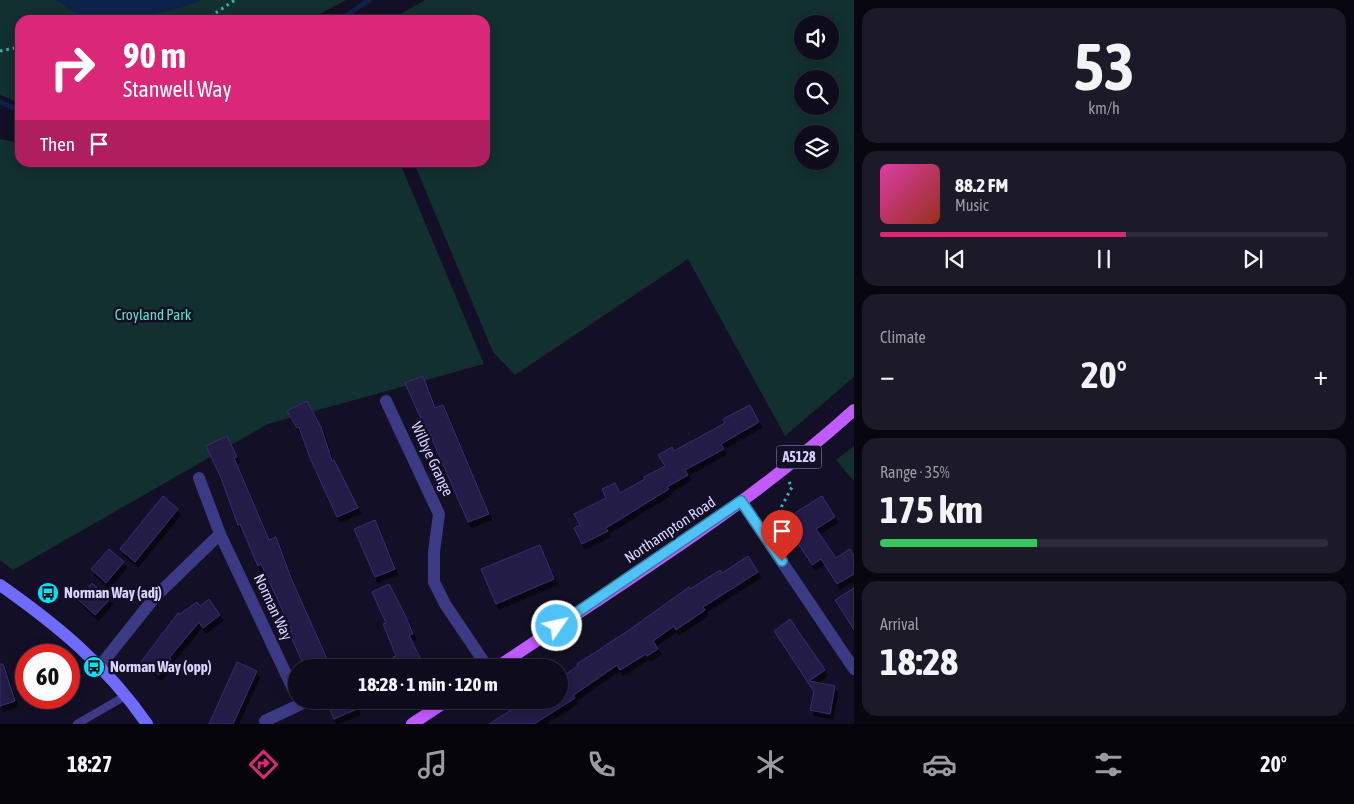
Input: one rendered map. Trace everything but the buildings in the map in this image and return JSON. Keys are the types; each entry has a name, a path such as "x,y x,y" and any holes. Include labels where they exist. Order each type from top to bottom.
{"main road":[{"name":"Northampton Road","path":"509,659 741,501 790,464 854,410"},
{"path":"412,724 434,709"}],"street":[{"name":"Wilbye Grange","path":"386,400 440,514 434,552 434,582 444,604 482,659"},
{"name":"Norman Way","path":"199,478 220,534 288,678"},
{"path":"741,501 854,669"},
{"path":"100,666 155,597 220,534"},
{"path":"0,585 58,626 127,695 148,724"},
{"path":"265,720 290,709"}],"lane":[{"path":"77,724 127,695"}],"path":[{"path":"212,15 235,0"},
{"path":"0,51 15,48"},
{"path":"770,526 792,486 789,481"}],"green space":[{"path":"0,0 346,0 318,15 15,15 15,101 0,95"},
{"path":"425,0 854,0 854,377 785,436 688,259 515,375 493,352 416,167 490,167 490,15 399,15"},
{"name":"Croyland Park","path":"0,139 15,142 15,167 402,167 484,364 268,424 13,570 0,560"},
{"path":"854,446 854,481 836,460"}],"water":[{"path":"56,0 201,0 148,15 81,15"}],"waterway":[{"path":"347,15 369,0"},
{"path":"0,102 15,109"}],"place":[{"name":"Norman Way (adj)","path":"48,593"},
{"name":"Norman Way (opp)","path":"94,667"}],"route":[{"path":"557,626 741,501 782,561"}]}
